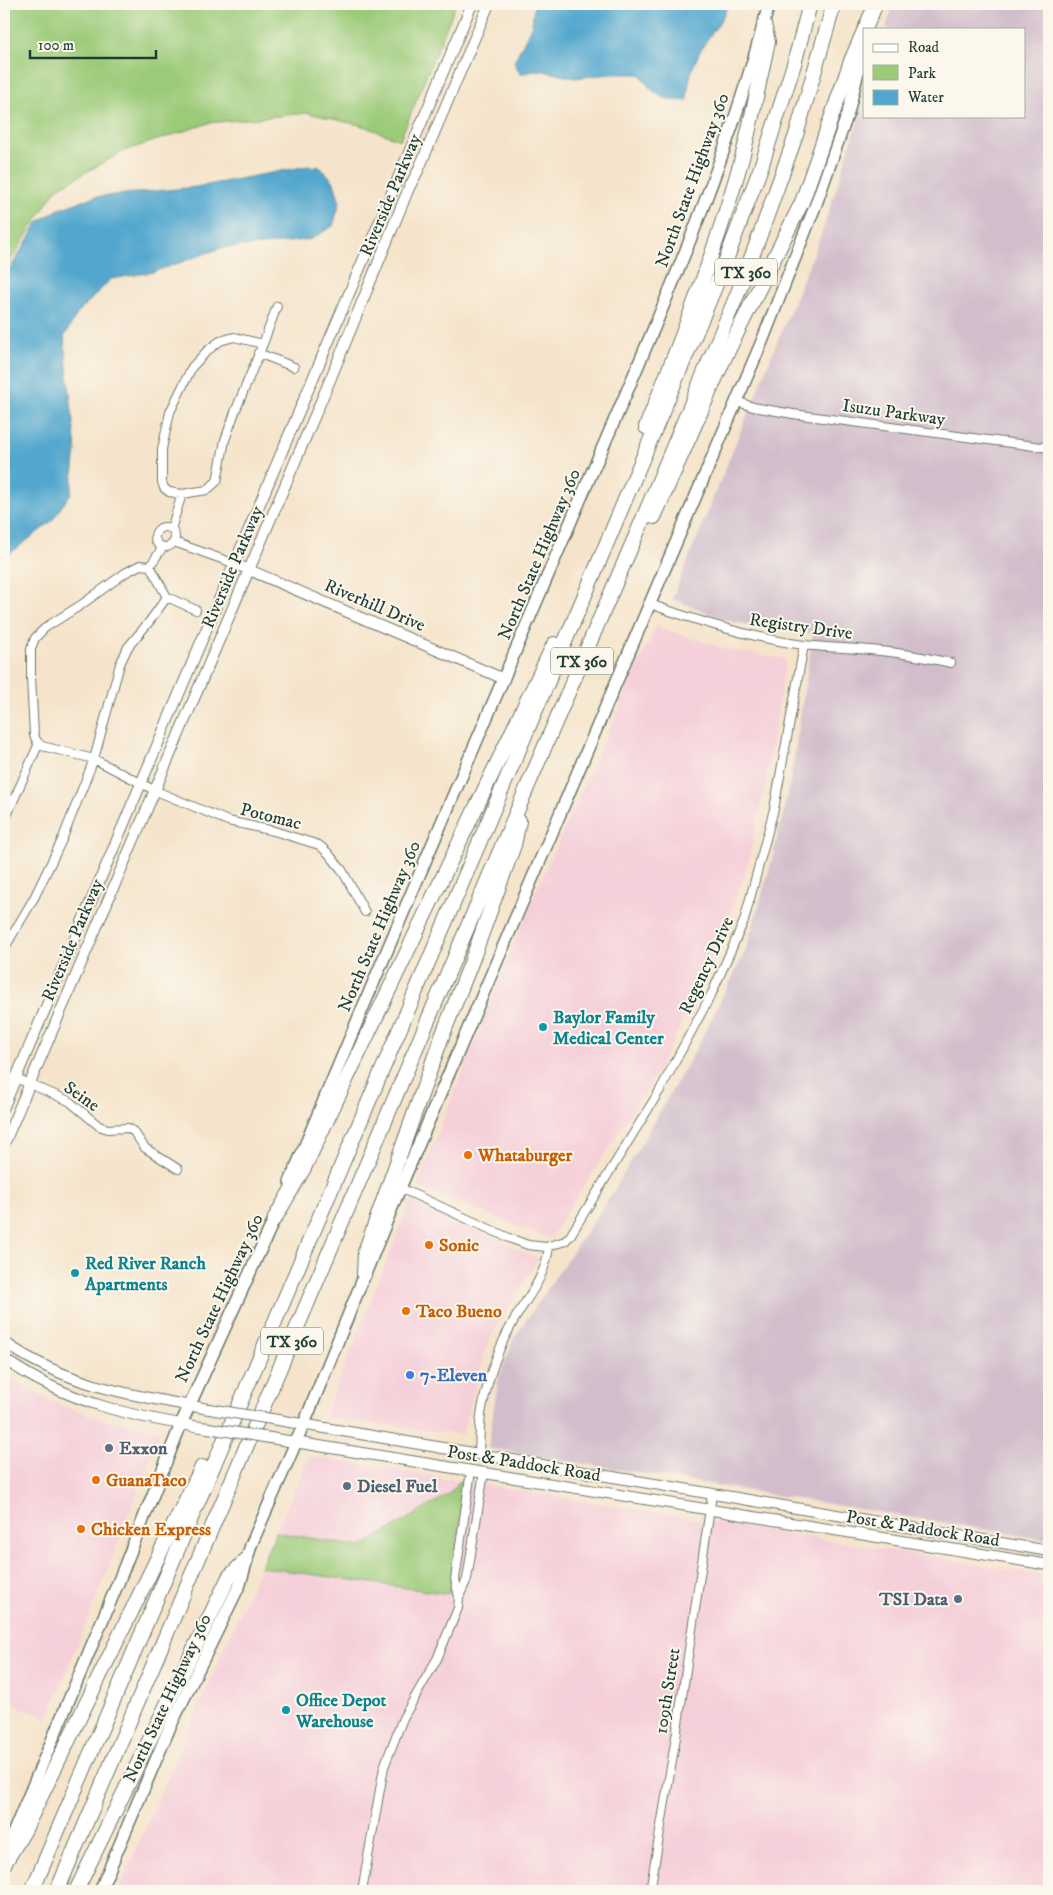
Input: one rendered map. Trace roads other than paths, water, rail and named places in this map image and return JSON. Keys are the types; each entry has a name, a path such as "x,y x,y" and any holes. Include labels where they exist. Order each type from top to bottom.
{"highway":[{"name":"TX 360","path":"32,1891 623,506 742,221 780,108 810,4"},
{"name":"TX 360","path":"57,1891 637,533 760,235 796,135 834,4"},
{"path":"866,28 875,6"},
{"path":"623,506 623,484 694,305 742,156 768,42 764,24"},
{"path":"637,533 653,519 724,359 802,202 851,61 863,34"},
{"path":"275,1218 304,1168 405,960 569,612 584,597"},
{"path":"364,1275 365,1252 440,1038 471,963 514,845 526,790"},
{"path":"4,1864 24,1831 205,1462 219,1449"},
{"path":"76,1891 229,1578 246,1560"}],"main road":[{"name":"North State Highway 360","path":"4,1855 118,1583 181,1424 275,1218 348,1042 668,296 724,153 769,4"},
{"path":"869,28 875,6"},
{"name":"North State Highway 360","path":"100,1891 169,1729 240,1584 246,1560 304,1424 400,1188 782,294 848,113 863,51"}],"street":[{"name":"Riverside Parkway","path":"4,1106 140,783 198,651 233,563 278,462 314,372 472,4"},
{"name":"Riverside Parkway","path":"4,1144 334,371 409,188 489,4"},
{"path":"404,165 418,171"},
{"path":"263,344 234,337 220,341 207,351 192,367 170,412 162,449 161,470 164,488 169,492 182,494 207,490 217,481 226,440 258,353 263,344 277,306"},
{"path":"258,353 294,368"},
{"name":"Isuzu Parkway","path":"736,401 753,407 793,414 1049,448"},
{"path":"172,529 182,494"},
{"path":"160,528 172,529 176,535 174,542 169,547 163,547 156,542 155,535 160,528"},
{"path":"174,542 233,563"},
{"path":"150,566 163,547"},
{"name":"Riverhill Drive","path":"233,563 504,678"},
{"path":"4,822 39,744 34,735 31,677 32,649 35,638 46,627 81,605 125,573 140,565 150,566"},
{"path":"150,566 167,597 196,610"},
{"path":"4,950 34,898 62,840 94,759 120,664 128,647 167,597"},
{"name":"Registry Drive","path":"650,604 697,621 804,645 914,655 951,663"},
{"name":"Regency Drive","path":"549,1246 565,1241 570,1236 598,1192 660,1090 712,993 733,948 744,921 774,809 804,645"},
{"name":"Potomac","path":"39,744 76,756 94,759 154,790 228,821 274,831 319,845 342,870 365,912"},
{"name":"Seine","path":"16,1078 69,1101 99,1126 108,1129 128,1128 134,1132 145,1148 178,1169"},
{"path":"400,1188 509,1238 528,1245 549,1246 547,1263 540,1278 513,1322 496,1357 481,1410 479,1455 484,1472 467,1579 459,1597"},
{"name":"Post & Paddock Road","path":"4,1342 42,1364 90,1384 113,1391 189,1406 1049,1551"},
{"name":"Post & Paddock Road","path":"4,1359 38,1379 96,1405 134,1416 1049,1565"},
{"path":"38,1379 42,1364"},
{"path":"362,1891 384,1767 403,1718 437,1659 458,1608 459,1597 456,1579 471,1471 479,1455"},
{"name":"109th Street","path":"650,1891 676,1737 712,1495"},
{"path":"917,1544 919,1530"}],"water":[{"path":"534,4 728,4 723,16 705,42 696,61 688,86 687,101 664,98 650,88 640,74 611,74 575,78 539,70 520,74 514,62 532,25"},
{"path":"308,166 320,167 333,180 340,202 333,226 311,239 221,248 153,272 111,279 77,314 64,337 76,450 71,493 51,522 4,558 4,279 38,222 59,209 94,197 196,187"}],"place":[{"name":"Baylor Family Medical Center","path":"543,1027"},
{"name":"Whataburger","path":"468,1155"},
{"name":"Sonic","path":"429,1245"},
{"name":"Red River Ranch Apartments","path":"75,1273"},
{"name":"Taco Bueno","path":"406,1311"},
{"name":"7-Eleven","path":"410,1375"},
{"name":"Exxon","path":"109,1448"},
{"name":"GuanaTaco","path":"96,1480"},
{"name":"Diesel Fuel","path":"347,1486"},
{"name":"Chicken Express","path":"81,1529"},
{"name":"TSI Data","path":"958,1599"},
{"name":"Office Depot Warehouse","path":"286,1710"}]}
